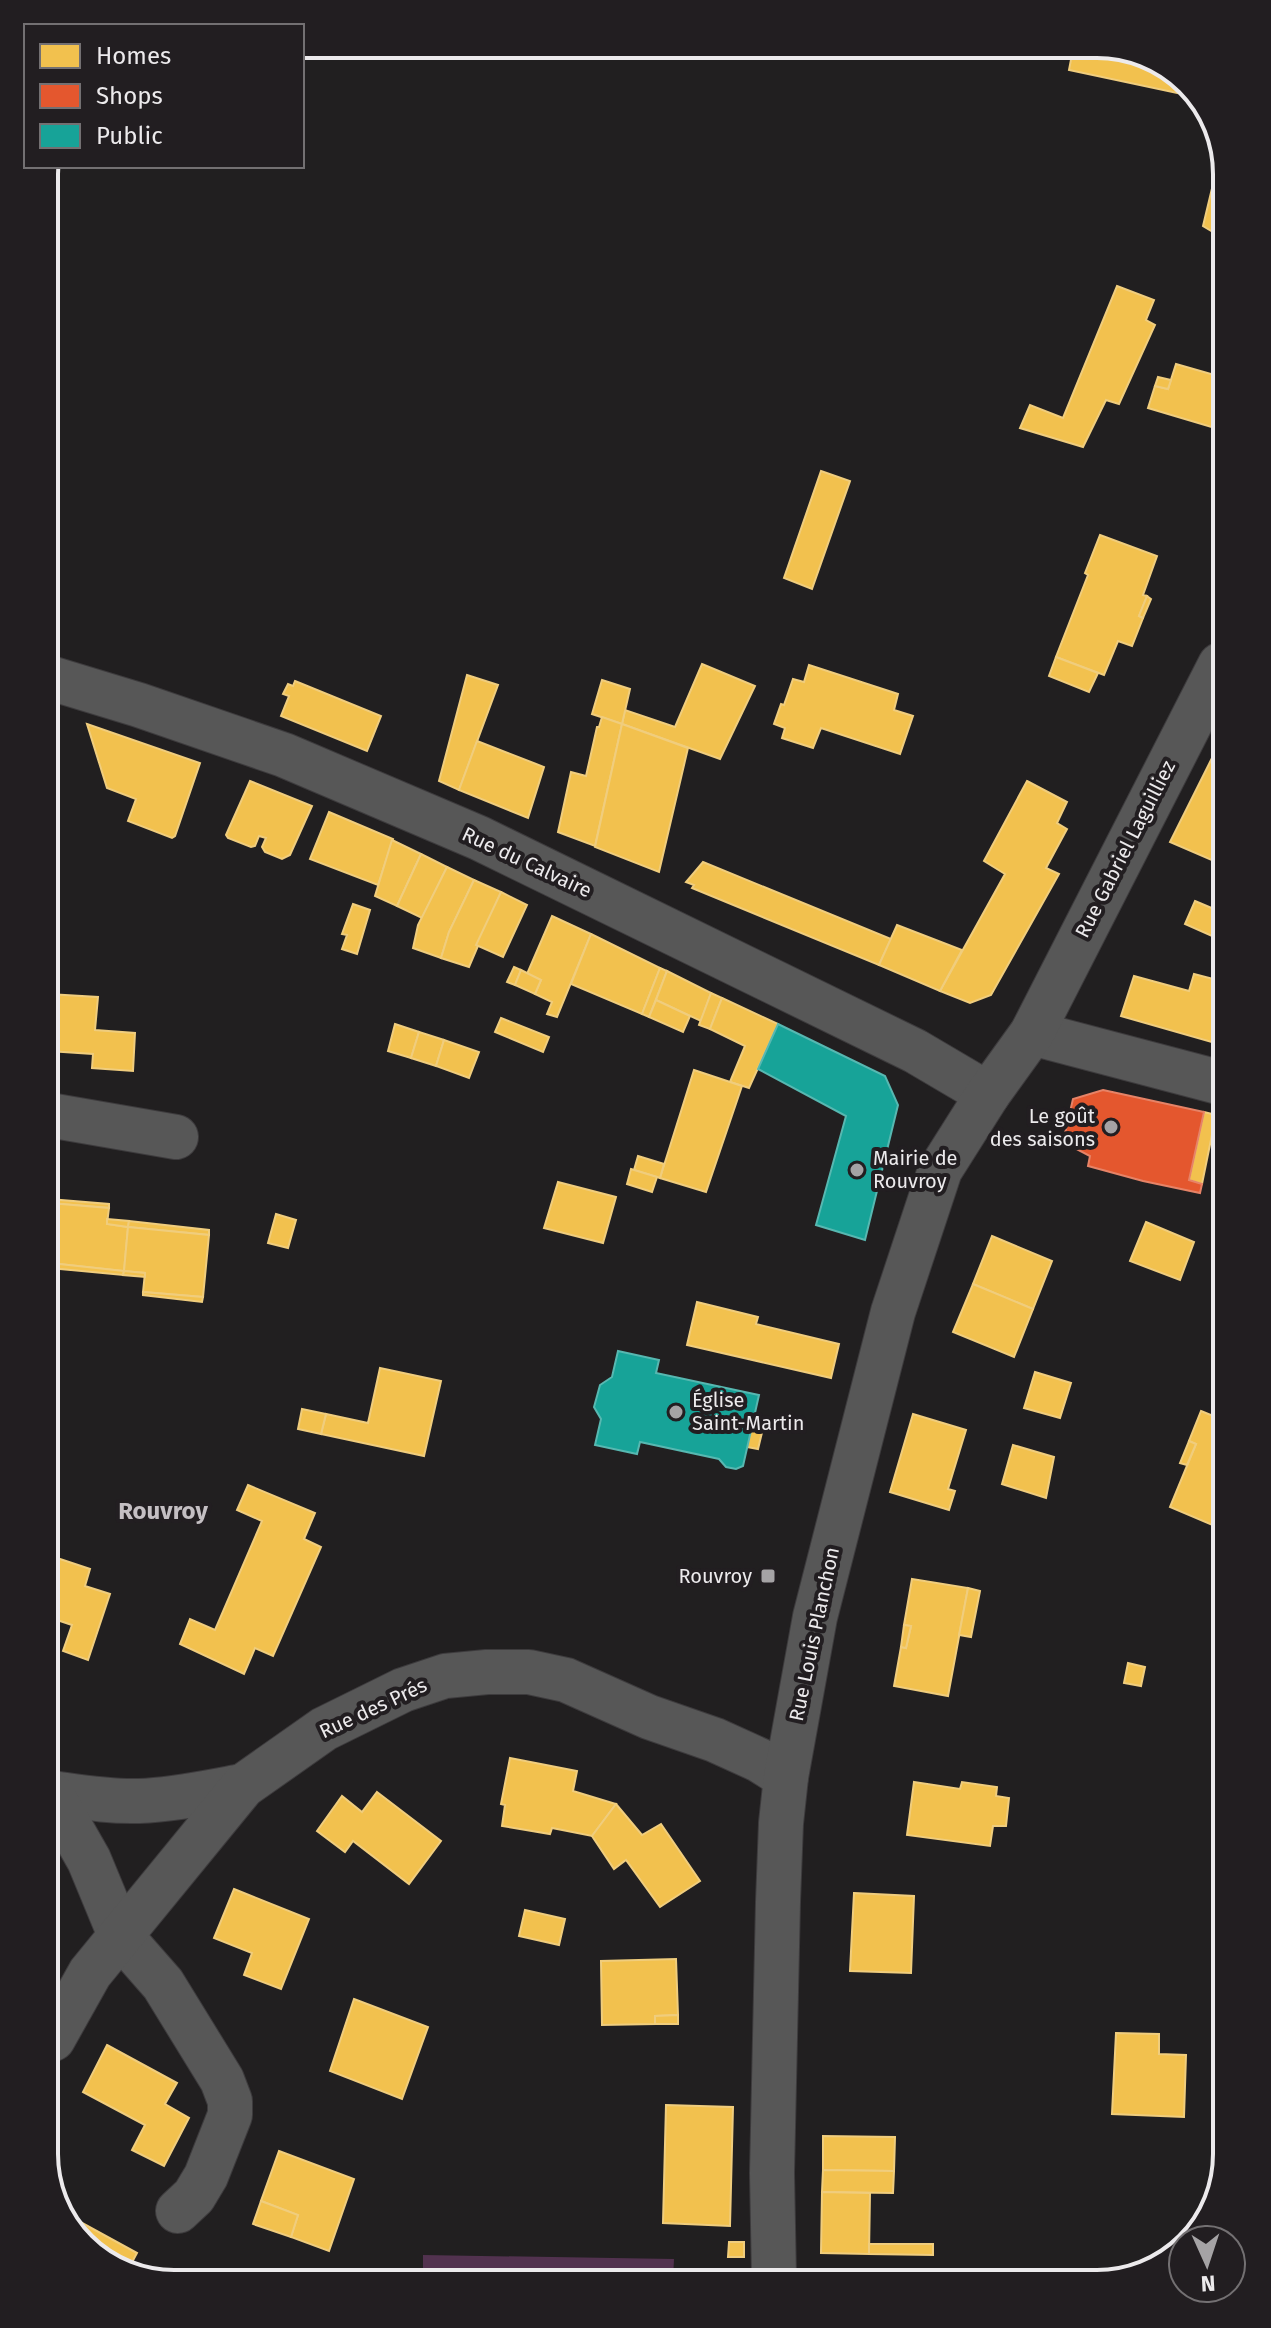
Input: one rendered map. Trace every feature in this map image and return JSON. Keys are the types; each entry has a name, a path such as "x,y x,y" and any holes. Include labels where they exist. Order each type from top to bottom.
{"street":[{"name":"Rue Gabriel Laguilliez","path":"1032,1033 1213,679"},
{"name":"Rue du Calvaire","path":"58,680 284,755 479,838 915,1051 988,1094"},
{"path":"1032,1033 1213,1081"},
{"name":"Rue Louis Planchon","path":"774,2270 772,2173 781,1823 786,1777 815,1617 893,1312 940,1170 988,1094 1032,1033"},
{"path":"58,1117 176,1137"},
{"name":"Rue des Prés","path":"58,2030 90,1973 243,1786 324,1729 403,1690 445,1676 487,1672 529,1672 566,1680 649,1717 715,1740 759,1760 786,1777"},
{"path":"58,1795 138,1801 243,1786"},
{"path":"58,1805 89,1860 120,1935 163,1984 222,2080 230,2101 230,2115 206,2176 194,2196 178,2211"}],"shaded area":[{"path":"423,2255 674,2259 673,2270 423,2270"}],"building: Homes":[{"path":"1071,58 1120,60 1155,73 1181,94 1069,70"},
{"path":"1213,184 1213,232 1203,226"},
{"path":"1117,286 1154,300 1146,320 1155,325 1119,404 1106,400 1083,447 1020,428 1030,405 1063,418"},
{"path":"1176,364 1213,375 1213,428 1148,408 1155,386 1168,389"},
{"path":"1158,377 1171,380 1168,389 1155,386"},
{"path":"821,471 850,481 812,589 784,578"},
{"path":"1100,535 1157,556 1143,595 1147,596 1139,616 1143,618 1132,646 1118,641 1104,675 1056,657"},
{"path":"1147,596 1151,599 1143,618 1139,616"},
{"path":"1056,657 1098,673 1089,692 1049,676"},
{"path":"702,664 755,686 720,759 622,724 625,710 675,727"},
{"path":"809,665 898,694 894,710 913,716 900,754 821,728 813,748 782,738 785,728 774,724 781,704 784,705 793,679 804,682"},
{"path":"467,675 498,685 459,790 439,781"},
{"path":"602,680 630,689 622,724 592,714"},
{"path":"295,681 381,716 367,751 281,716 289,696 283,694 288,684 293,686"},
{"path":"602,717 622,724 595,846 558,832 571,772 586,776"},
{"path":"87,724 200,763 175,836 172,838 128,821 136,799 107,788"},
{"path":"622,724 688,748 659,872 595,847"},
{"path":"477,741 544,767 528,818 459,790"},
{"path":"1213,756 1213,861 1170,842"},
{"path":"250,781 312,806 290,855 282,859 265,852 262,847 266,838 259,836 255,846 251,847 226,835"},
{"path":"1027,781 1067,802 1057,823 1067,829 1046,868 1059,874 991,995 970,1003 940,991 1005,874 984,861"},
{"path":"329,812 393,839 378,885 310,859"},
{"path":"392,840 421,854 397,906 375,896"},
{"path":"421,854 447,867 422,918 397,906"},
{"path":"703,862 891,939 879,965 692,888 694,885 686,882"},
{"path":"447,867 474,880 449,932 441,958 413,948 418,925"},
{"path":"474,880 501,892 469,967 441,958 449,932"},
{"path":"501,892 527,905 503,957 476,945"},
{"path":"1195,901 1213,909 1213,936 1185,924"},
{"path":"353,904 370,910 357,954 342,949 347,935 342,934"},
{"path":"552,916 591,934 557,1017 547,1014 552,1002 535,994 541,980 527,974"},
{"path":"897,925 962,950 940,991 879,965"},
{"path":"591,934 660,968 642,1014 571,984"},
{"path":"514,967 521,970 515,985 507,982"},
{"path":"660,968 667,971 649,1017 642,1014"},
{"path":"521,970 541,980 535,994 515,985"},
{"path":"667,971 711,993 701,1021 656,1000"},
{"path":"1194,974 1213,979 1213,1042 1121,1016 1134,976 1189,991"},
{"path":"711,993 722,998 710,1029 699,1025"},
{"path":"58,995 98,997 95,1030 135,1033 133,1071 92,1068 93,1054 58,1052"},
{"path":"722,998 778,1024 749,1088 730,1082 745,1046 710,1029"},
{"path":"656,1000 690,1016 683,1032 649,1017"},
{"path":"501,1018 549,1037 543,1052 495,1032"},
{"path":"395,1024 419,1032 411,1058 388,1051"},
{"path":"419,1032 444,1040 436,1066 411,1058"},
{"path":"444,1040 479,1052 469,1078 436,1066"},
{"path":"694,1070 742,1086 706,1192 660,1178"},
{"path":"1204,1112 1213,1114 1213,1130 1202,1184 1189,1180"},
{"path":"638,1156 664,1164 660,1178 634,1170"},
{"path":"631,1169 657,1177 652,1192 627,1184"},
{"path":"558,1182 616,1197 603,1243 544,1228"},
{"path":"58,1200 109,1204 109,1208 58,1204"},
{"path":"58,1204 109,1208 107,1224 128,1227 124,1271 58,1264"},
{"path":"276,1214 296,1220 288,1248 268,1243"},
{"path":"107,1219 129,1221 128,1227 107,1224"},
{"path":"129,1221 209,1230 209,1235 128,1227"},
{"path":"1146,1222 1194,1242 1180,1280 1130,1261"},
{"path":"128,1227 209,1235 203,1297 143,1292 145,1273 124,1271"},
{"path":"992,1236 1052,1261 1033,1309 973,1284"},
{"path":"58,1264 124,1271 123,1275 58,1269"},
{"path":"124,1271 145,1273 145,1277 123,1275"},
{"path":"973,1284 1033,1309 1014,1357 953,1332"},
{"path":"143,1292 203,1297 202,1302 143,1295"},
{"path":"697,1302 758,1317 756,1324 839,1344 831,1378 687,1345"},
{"path":"380,1368 441,1381 424,1456 321,1434 326,1414 368,1423"},
{"path":"1035,1372 1071,1383 1060,1418 1024,1408"},
{"path":"302,1409 326,1414 321,1434 298,1429"},
{"path":"1201,1411 1213,1416 1213,1525 1170,1507 1196,1444 1189,1441"},
{"path":"913,1414 966,1430 948,1489 955,1491 949,1510 890,1492"},
{"path":"754,1418 765,1420 758,1449 747,1447"},
{"path":"1189,1441 1196,1444 1187,1465 1180,1463"},
{"path":"1013,1445 1054,1457 1046,1498 1002,1484"},
{"path":"248,1485 315,1513 304,1539 321,1547 273,1656 255,1648 244,1674 180,1644 190,1619 215,1630 262,1521 237,1510"},
{"path":"58,1558 90,1569 85,1586 110,1594 88,1660 63,1651 72,1625 58,1620"},
{"path":"912,1579 968,1588 948,1696 894,1686 901,1647 906,1648 911,1626 904,1625"},
{"path":"968,1588 980,1591 971,1637 959,1635"},
{"path":"904,1625 911,1626 906,1648 901,1647"},
{"path":"1128,1663 1145,1667 1141,1686 1124,1683"},
{"path":"510,1758 577,1771 573,1791 616,1804 592,1836 552,1828 550,1834 502,1826 505,1805 501,1804"},
{"path":"914,1782 960,1789 962,1782 997,1787 996,1796 1009,1798 1006,1826 993,1826 990,1846 907,1835"},
{"path":"377,1792 441,1841 409,1884 353,1841 345,1852 317,1831 342,1796 362,1812"},
{"path":"616,1804 642,1835 661,1824 700,1881 660,1907 626,1860 614,1869 592,1836"},
{"path":"234,1889 309,1919 281,1989 244,1975 252,1953 214,1938"},
{"path":"854,1893 914,1896 911,1973 850,1971"},
{"path":"525,1910 565,1919 559,1945 519,1936"},
{"path":"676,1959 678,2015 655,2016 655,2024 602,2025 601,1961"},
{"path":"354,1999 428,2027 402,2099 330,2071"},
{"path":"678,2015 678,2024 655,2024 655,2016"},
{"path":"1116,2033 1159,2034 1159,2054 1186,2055 1184,2117 1112,2114"},
{"path":"107,2045 177,2083 165,2104 189,2118 164,2166 132,2150 145,2125 83,2092"},
{"path":"666,2105 733,2107 730,2226 663,2223"},
{"path":"823,2136 895,2137 894,2171 823,2170"},
{"path":"279,2151 354,2179 329,2251 291,2237 298,2215 261,2201"},
{"path":"823,2170 894,2171 893,2193 822,2192"},
{"path":"822,2192 870,2193 869,2254 821,2253"},
{"path":"261,2201 298,2215 291,2237 253,2224"},
{"path":"80,2222 137,2253 132,2262 109,2251"},
{"path":"729,2242 744,2242 744,2257 728,2257"},
{"path":"869,2244 933,2244 933,2255 869,2254"}],"building: Shops":[{"path":"1103,1090 1204,1112 1189,1180 1202,1184 1200,1193 1088,1166 1090,1156 1063,1142 1073,1099"}],"building: Public":[{"name":"Mairie de Rouvroy","path":"778,1024 885,1076 898,1105 865,1240 816,1225 846,1116 758,1069"},
{"name":"Église Saint-Martin","path":"618,1351 659,1360 656,1373 759,1395 743,1466 736,1469 726,1467 719,1459 640,1442 637,1454 595,1445 601,1419 594,1407 600,1385 612,1377"}],"place":[{"name":"Le goût des saisons","path":"1111,1127"},
{"name":"Mairie de Rouvroy","path":"857,1170"},
{"name":"Église Saint-Martin","path":"676,1412"},
{"name":"Rouvroy","path":"768,1576"}],"district":[{"name":"Rouvroy","path":"163,1511"}]}
